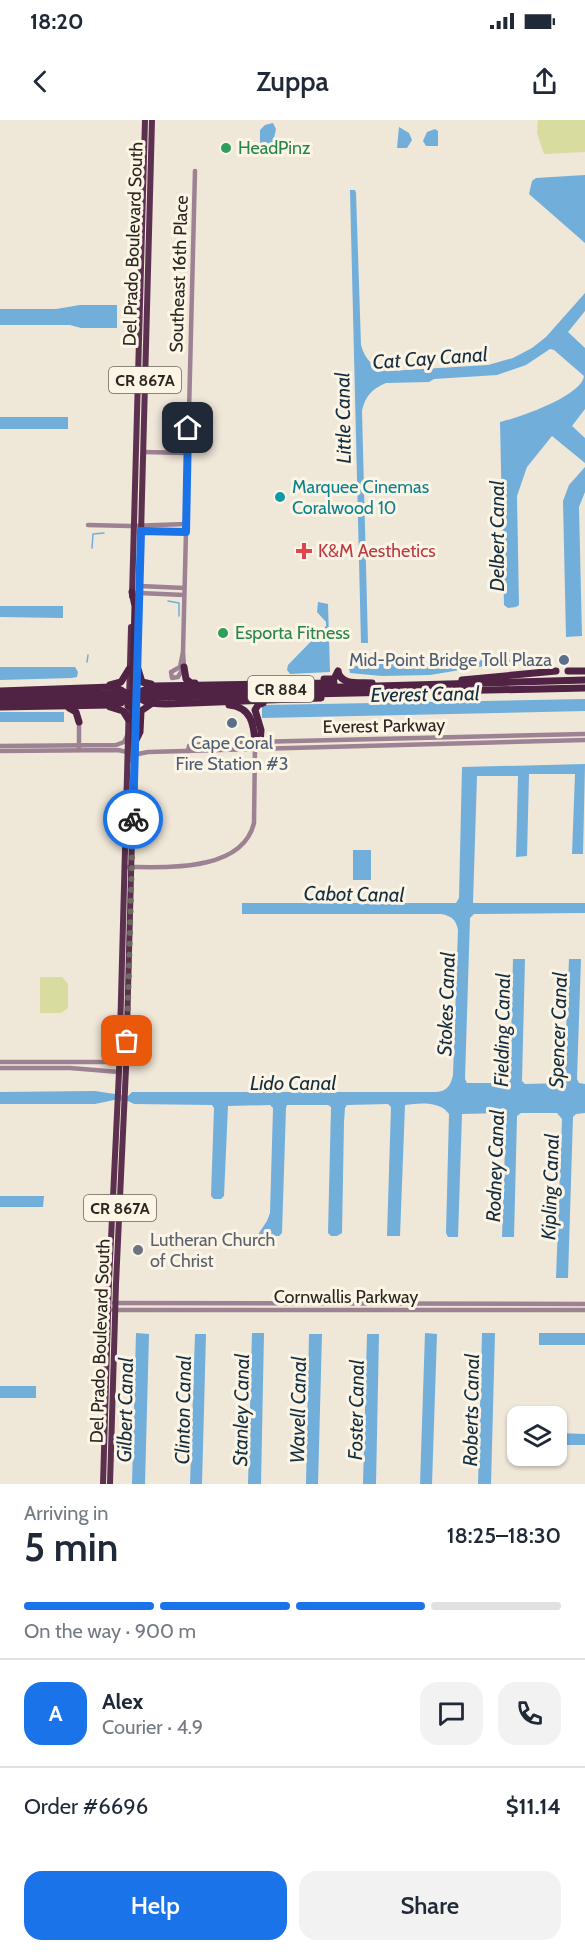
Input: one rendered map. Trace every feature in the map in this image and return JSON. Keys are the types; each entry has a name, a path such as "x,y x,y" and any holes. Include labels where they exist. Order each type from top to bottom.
{"highway":[{"path":"134,760 133,682 137,590"},
{"path":"184,667 185,678 191,683 227,684"},
{"path":"79,722 81,711 119,683 129,669"},
{"path":"138,669 144,683 186,685 334,679 338,671 340,677 345,681 393,685"},
{"name":"CR 884","path":"0,701 96,700 424,684 556,671"},
{"path":"568,671 585,671"},
{"path":"424,684 585,680"},
{"path":"255,683 378,684"},
{"path":"136,740 140,732 141,711 146,706 154,704 186,685"},
{"path":"0,691 117,704 148,687 169,696 182,706 236,706 246,711 252,719 257,745"},
{"path":"0,706 62,706 96,700 115,688 154,704"},
{"name":"CR 884","path":"169,696 585,688"},
{"path":"257,745 261,730 255,713 256,706 265,702 377,693"},
{"name":"CR 884","path":"0,696 96,700"},
{"path":"169,696 292,700"},
{"path":"96,700 119,708 128,719"},
{"path":"62,706 75,711 79,722"}],"main road":[{"name":"Del Prado Boulevard South","path":"139,527 137,417 145,120"},
{"name":"Del Prado Boulevard South","path":"110,1484 112,1203 126,1068 127,736 138,669 137,590 152,120"},
{"path":"144,130 147,142 147,172 150,178"},
{"path":"139,351 142,357 142,376 145,387"},
{"path":"137,417 140,429 139,444 143,452"},
{"name":"Del Prado Boulevard South","path":"123,1091 119,1062 136,740 129,669 137,590"},
{"path":"120,1037 122,1059 126,1068"},
{"path":"119,1062 123,1091"},
{"name":"Del Prado Boulevard South","path":"103,1484 111,1307 119,1222 121,1105"},
{"path":"112,1203 119,1222"},
{"path":"103,1466 110,1475"}],"street":[{"name":"Southeast 16th Place","path":"184,667 178,677 171,677 172,670 181,665 183,652 195,171"},
{"path":"143,452 188,453"},
{"path":"139,527 186,524"},
{"path":"88,525 186,532"},
{"path":"137,590 184,588"},
{"path":"137,590 184,595"},
{"path":"183,652 184,667"},
{"path":"79,722 79,749"},
{"name":"Everest Parkway","path":"134,760 138,754 145,752 188,751 189,746 208,743 257,745 397,742 585,734"},
{"path":"0,751 79,749 118,745 124,742 127,736"},
{"name":"Everest Parkway","path":"533,738 585,740"},
{"path":"128,867 194,865 240,848 248,838 254,824 257,745"},
{"path":"0,746 128,752"},
{"path":"0,1062 119,1062"},
{"path":"0,1068 70,1068 119,1072"},
{"name":"Cornwallis Parkway","path":"111,1307 534,1307 585,1304"},
{"name":"Cornwallis Parkway","path":"534,1307 585,1310"}],"green space":[{"path":"538,120 585,120 585,152 544,154 537,133"},
{"path":"40,977 62,977 68,984 68,1008 61,1013 40,1013"}],"water":[{"path":"273,123 276,129 272,147 276,153 260,155 260,130 265,125"},
{"path":"399,127 409,133 412,140 407,148 397,148"},
{"path":"435,129 438,131 438,146 426,146 423,141 427,132"},
{"path":"585,175 585,243 529,194 532,181 536,178"},
{"path":"350,190 355,190 356,193 361,345 368,359 379,368 390,371 488,365 513,358 546,337 585,293 585,311 568,332 585,348 585,409 572,426 585,438 585,463 552,436 527,467 517,496 519,605 516,607 508,608 504,605 500,422 534,411 561,398 581,384 584,376 550,349 526,365 497,375 434,379 429,382 386,383 367,397 362,411 368,643 361,643"},
{"path":"80,305 117,305 117,328 0,325 0,309 56,309"},
{"path":"0,417 68,417 68,429 0,429"},
{"path":"585,467 585,492 579,507 582,636 566,637 563,501 569,485"},
{"path":"318,602 328,604 330,672 290,674 287,670 288,665 326,626 326,622 317,612"},
{"path":"0,606 63,606 63,618 0,617"},
{"path":"352,657 408,657 416,663 507,659 514,661 430,675 382,676 350,673 348,664"},
{"path":"0,667 75,667 78,672 77,677 72,678 0,680"},
{"path":"585,699 585,711 262,718 262,707 265,705"},
{"path":"0,712 64,712 64,722 0,722"},
{"path":"585,764 583,854 572,854 575,774 529,774 527,856 516,857 518,776 477,776 473,903 585,903 585,913 474,914 470,918 465,1079 467,1083 507,1083 510,1081 513,959 525,959 522,1081 525,1084 564,1083 569,959 581,959 577,1079 579,1083 585,1084 585,1113 576,1114 573,1117 568,1278 556,1278 562,1119 557,1113 521,1113 517,1116 514,1237 502,1237 506,1116 502,1113 462,1114 458,1237 448,1237 446,1233 449,1114 435,1105 405,1105 400,1236 387,1236 391,1107 388,1104 347,1105 344,1122 342,1233 331,1236 328,1233 331,1107 328,1105 287,1105 282,1233 279,1236 257,1236 270,1213 273,1108 270,1105 228,1106 224,1196 221,1199 214,1199 211,1196 214,1108 212,1105 134,1104 114,1100 95,1104 0,1104 0,1092 95,1091 128,1096 132,1092 437,1092 446,1089 453,1075 458,930 453,919 441,914 242,914 242,903 456,903 459,898 462,767"},
{"path":"353,850 371,850 371,880 353,880"},
{"path":"0,1196 44,1196 43,1207 0,1207"},
{"path":"136,1333 149,1334 145,1484 132,1484"},
{"path":"252,1333 264,1333 261,1484 248,1484"},
{"path":"425,1333 437,1334 432,1484 420,1484"},
{"path":"482,1333 495,1333 491,1484 478,1484"},
{"path":"539,1333 585,1333 585,1345 539,1345"},
{"path":"195,1334 206,1334 202,1484 190,1484"},
{"path":"309,1334 322,1334 318,1484 306,1484"},
{"path":"367,1334 379,1334 376,1484 363,1484"},
{"path":"0,1386 36,1386 36,1398 0,1398"},
{"path":"567,1433 585,1434 585,1445 567,1445"}],"waterway":[{"path":"92,548 93,534 104,533"},
{"path":"168,601 179,603 179,616"},
{"path":"87,662 88,655"}],"way so far":[{"path":"127,1041 133,819"}],"place":[{"name":"HeadPinz","path":"226,148"},
{"name":"Marquee Cinemas Coralwood 10","path":"280,497"},
{"name":"K&M Aesthetics","path":"304,551"},
{"name":"Esporta Fitness","path":"223,633"},
{"name":"Mid-Point Bridge Toll Plaza","path":"564,660"},
{"name":"Cape Coral Fire Station #3","path":"232,723"},
{"name":"Lutheran Church of Christ","path":"138,1250"}],"route":[{"path":"133,819 141,531 186,532 188,428"}],"water label":[{"name":"Cat Cay Canal","path":"430,358"},
{"name":"Little Canal","path":"343,418"},
{"name":"Delbert Canal","path":"497,536"},
{"name":"Everest Canal","path":"425,694"},
{"name":"Cabot Canal","path":"354,894"},
{"name":"Stokes Canal","path":"446,1004"},
{"name":"Fielding Canal","path":"502,1030"},
{"name":"Spencer Canal","path":"558,1030"},
{"name":"Lido Canal","path":"293,1083"},
{"name":"Rodney Canal","path":"495,1166"},
{"name":"Kipling Canal","path":"550,1187"},
{"name":"Gilbert Canal","path":"125,1410"},
{"name":"Clinton Canal","path":"183,1410"},
{"name":"Stanley Canal","path":"241,1410"},
{"name":"Wavell Canal","path":"298,1410"},
{"name":"Foster Canal","path":"356,1410"},
{"name":"Roberts Canal","path":"471,1410"}]}
